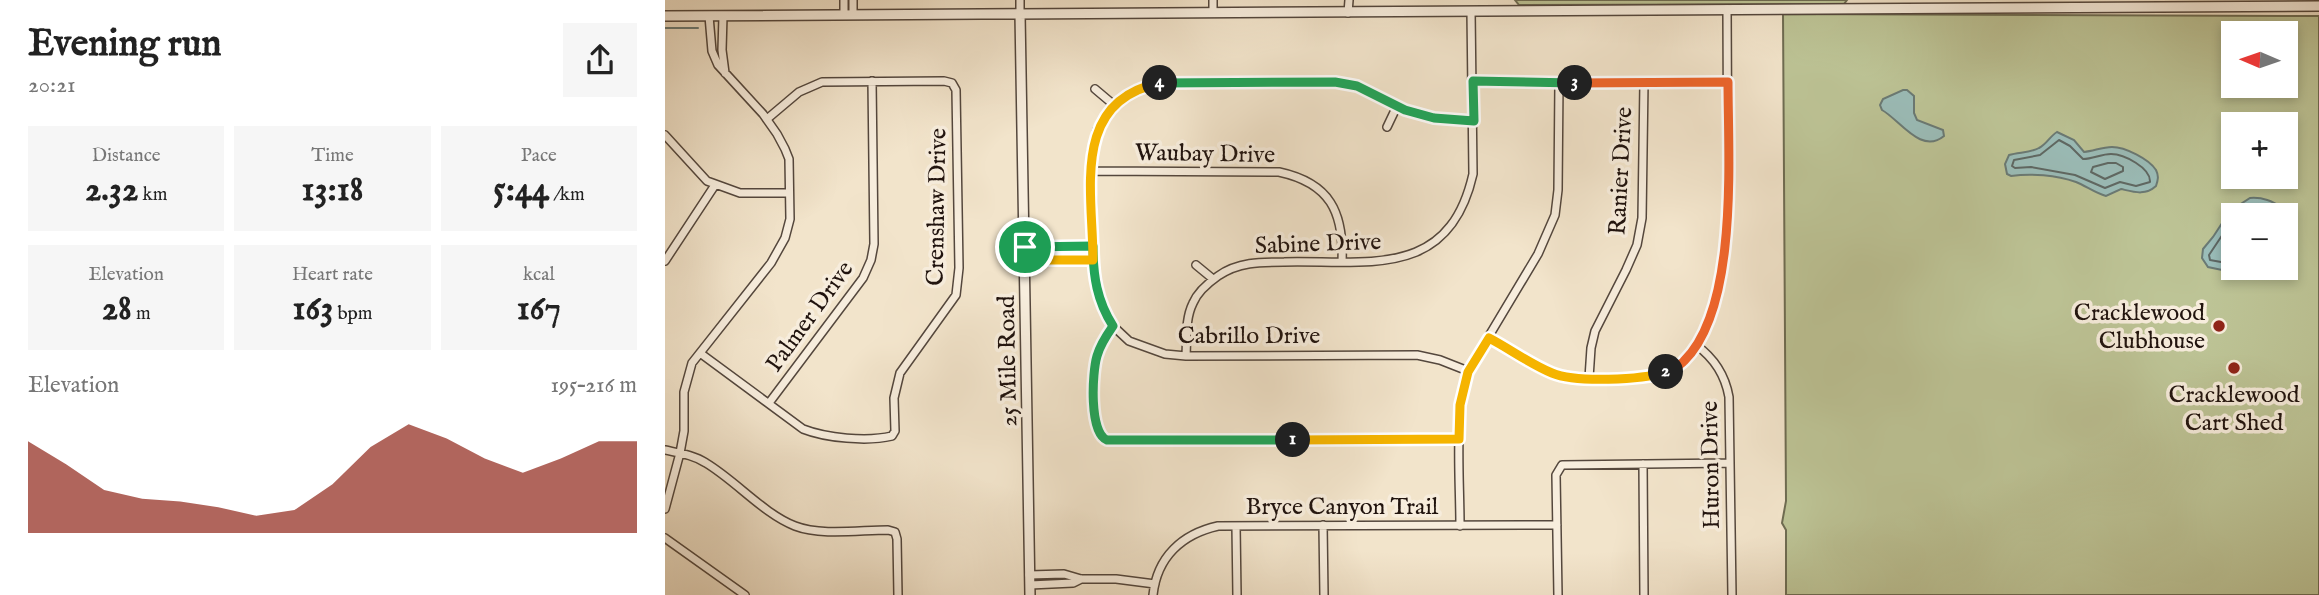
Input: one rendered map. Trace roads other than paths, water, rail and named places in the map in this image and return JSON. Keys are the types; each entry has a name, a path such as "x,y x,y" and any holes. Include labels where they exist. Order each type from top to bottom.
{"street":[{"path":"844,0 849,15"},
{"path":"849,15 853,0"},
{"name":"25 Mile Road","path":"1020,0 1030,595"},
{"path":"1213,0 1213,13"},
{"path":"1348,13 1349,0"},
{"path":"1502,0 1502,10"},
{"path":"665,16 1348,13 1727,9 1899,4 2221,3 2319,6"},
{"path":"1489,338 1551,373 1575,378 1648,378 1683,362 1696,345 1713,307 1725,255 1728,225 1727,9"},
{"name":"Sabine Drive","path":"1186,356 1187,323 1193,303 1201,290 1230,268 1254,262 1381,262 1404,258 1424,249 1444,233 1460,214 1469,194 1473,174 1471,11"},
{"path":"665,509 680,453 684,431 685,381 692,363 771,263 785,238 790,219 789,159 778,134 754,102 725,74 712,51 709,16"},
{"path":"723,16 722,50 725,74"},
{"path":"712,51 722,50"},
{"path":"767,119 799,92 822,82 872,81"},
{"name":"Crenshaw Drive","path":"769,403 803,429 822,435 870,439 892,436 895,431 894,398 900,373 956,295 959,283 956,90 952,83 947,81 872,81"},
{"name":"Palmer Drive","path":"769,403 863,278 870,264 874,237 872,81"},
{"path":"1473,81 1728,82"},
{"path":"1095,89 1112,107 1142,88 1158,83 1335,82 1357,86 1405,110 1434,118 1474,121"},
{"name":"Ranier Drive","path":"1589,378 1595,331 1637,245 1642,218 1644,82"},
{"path":"1460,526 1460,405 1468,372 1538,254 1555,215 1558,190 1559,83"},
{"path":"1387,127 1397,106"},
{"name":"Cabrillo Drive","path":"1112,107 1103,119 1093,142 1093,260 1096,290 1105,313 1113,326 1129,341 1165,354 1186,356 1417,355 1440,360 1468,372"},
{"path":"665,135 707,181 740,193 789,193"},
{"name":"Waubay Drive","path":"1091,171 1279,172 1299,176 1330,200 1339,217 1343,239 1342,262"},
{"path":"667,256 716,185"},
{"path":"1025,247 1093,246"},
{"path":"1025,260 1093,260"},
{"path":"1196,265 1213,279"},
{"path":"1113,326 1103,341 1095,363 1094,405 1098,432 1107,440 1459,439"},
{"name":"Huron Drive","path":"1696,345 1710,357 1725,383 1729,404 1732,595"},
{"path":"701,352 769,403"},
{"path":"665,450 708,464 796,526 815,531 895,532 898,595"},
{"path":"1558,595 1556,475 1559,467 1567,464 1730,463"},
{"path":"1643,464 1644,595"},
{"path":"1323,525 1324,595"},
{"name":"Bryce Canyon Trail","path":"1153,595 1160,567 1170,551 1184,539 1218,526 1557,525"},
{"path":"1236,526 1237,595"},
{"path":"665,538 745,595"},
{"path":"1029,580 1073,583 1081,579 1117,579 1155,583"}],"water":[{"path":"1903,90 1914,96 1914,113 1917,120 1943,130 1944,136 1935,141 1919,139 1882,110 1880,105 1883,99"},
{"path":"2057,132 2074,140 2084,152 2112,147 2136,154 2156,170 2156,186 2144,192 2121,189 2106,196 2076,182 2060,178 2007,174 2005,164 2009,155 2039,148"},
{"path":"2250,198 2275,203 2242,203"},
{"path":"2221,225 2221,270 2208,267 2202,258 2203,249"}],"waterway":[{"path":"665,28 698,28"}],"place":[{"name":"Cracklewood Clubhouse","path":"2219,326"},
{"name":"Cracklewood Cart Shed","path":"2234,368"}]}
